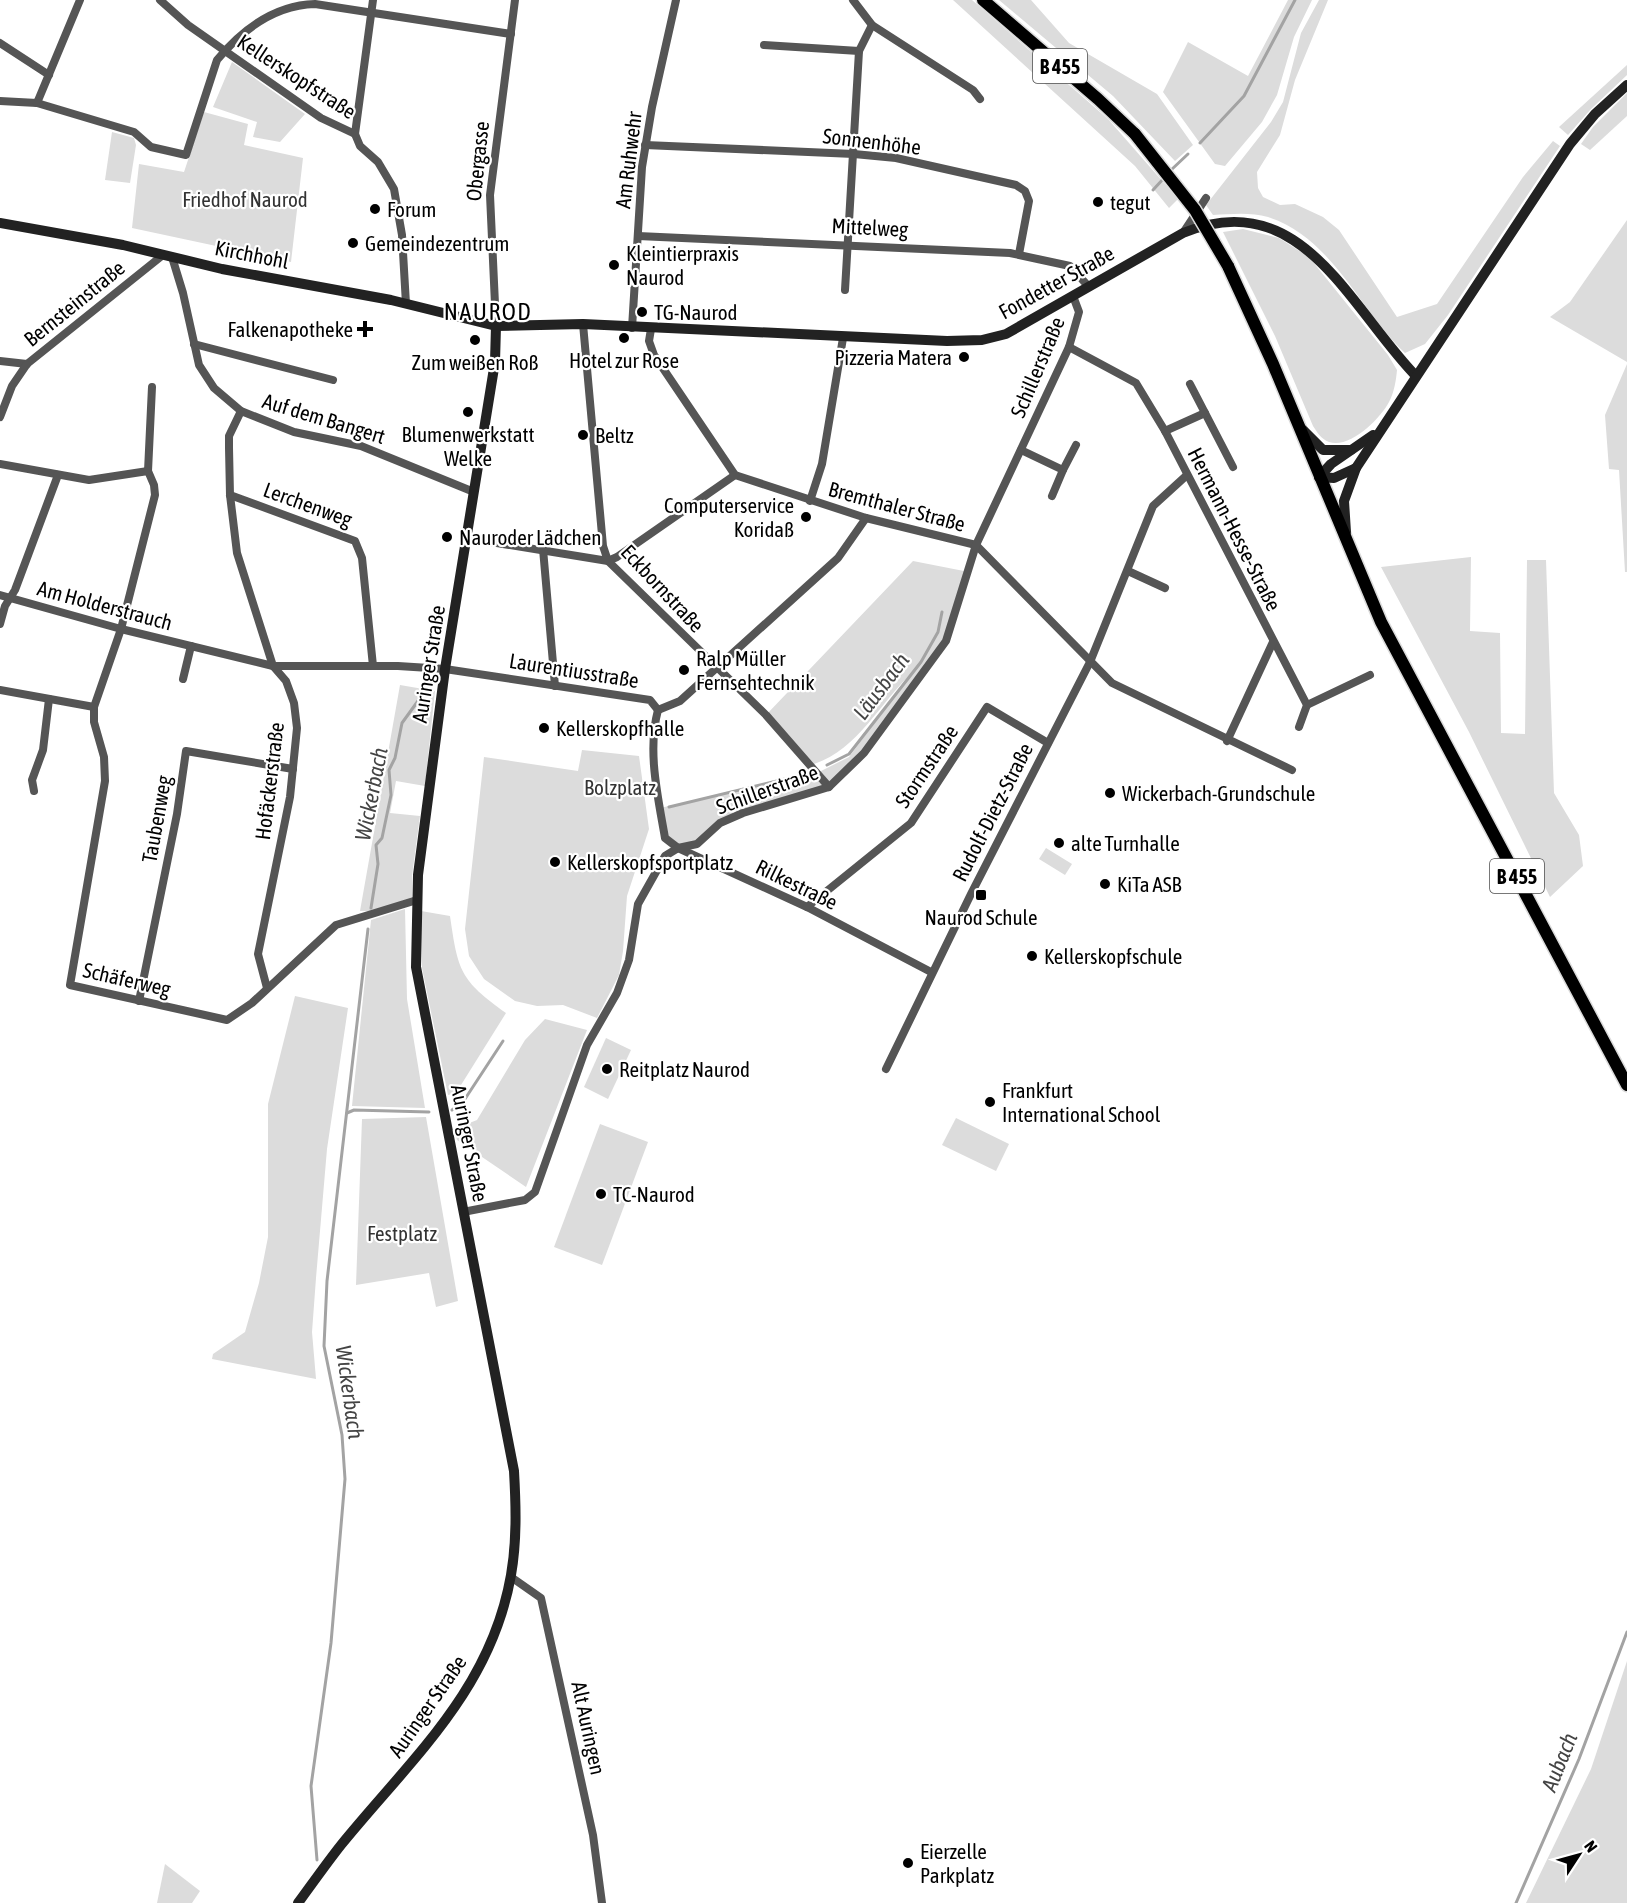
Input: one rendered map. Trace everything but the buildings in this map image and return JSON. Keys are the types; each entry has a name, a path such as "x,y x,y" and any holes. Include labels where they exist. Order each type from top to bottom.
{"main road":[{"name":"B 455","path":"983,0 1135,134 1183,193 1228,266 1347,545 1405,668 1627,1085"}],"street":[{"path":"37,104 80,0"},
{"name":"Kellerskopfstraße","path":"160,0 188,26 321,118 355,134 360,146 378,162 394,189 403,245 406,304"},
{"path":"355,134 373,0"},
{"name":"Obergasse","path":"496,326 490,195 515,0"},
{"name":"Am Ruhwehr","path":"632,328 645,145 676,0"},
{"path":"853,0 872,25 973,90 980,99"},
{"path":"0,101 37,104 134,132 151,147 186,155 212,72 224,51 260,21 286,7 315,4 511,34"},
{"path":"845,290 859,51 872,25"},
{"path":"0,43 49,75"},
{"path":"764,45 859,51"},
{"path":"1347,545 1344,501 1356,468 1570,144 1595,114 1627,85"},
{"name":"Sonnenhöhe","path":"645,145 854,154 896,158 1016,185 1025,191 1029,201 1019,254"},
{"path":"1183,233 1206,198"},
{"name":"Fondetter Straße","path":"496,326 583,324 843,338 947,341 996,338 1015,330 1183,233 1198,227 1230,221 1262,225 1291,237 1316,257 1416,376"},
{"name":"Kirchhohl","path":"0,223 123,245 406,304 496,326"},
{"name":"Mittelweg","path":"638,236 848,244 1019,254 1070,266 1089,287"},
{"name":"Auf dem Bangert","path":"167,256 199,365 214,388 241,411 294,432 361,446 474,492"},
{"name":"Bernsteinstraße","path":"0,417 12,386 27,364 167,256"},
{"name":"Schillerstraße","path":"463,1212 525,1200 536,1192 587,1045 617,993 628,960 638,904 665,856 678,848 697,844 720,823 743,813 829,787 864,753 946,641 976,545 1070,347 1079,312 1073,296"},
{"name":"Eckbornstraße","path":"583,324 603,546 608,561 716,669 766,715 829,787"},
{"name":"Auringer Straße","path":"298,1903 342,1844 407,1771 460,1702 482,1663 498,1624 511,1576 516,1524 514,1471 495,1363 463,1212 416,967 417,900 446,669 495,362 496,326"},
{"path":"466,538 608,561 735,475 654,355 649,341 651,328"},
{"path":"810,501 825,453 843,338"},
{"name":"Auf dem Bangert","path":"194,344 333,380"},
{"name":"Hermann-Hesse-Straße","path":"1070,347 1136,382 1166,432 1307,705"},
{"path":"0,361 27,364"},
{"name":"Hermann-Hesse-Straße","path":"1190,384 1233,467"},
{"name":"Schäferweg","path":"152,387 148,471 155,495 120,629 94,707 94,723 104,757 105,781 70,986 227,1020 252,1003 336,925 417,900"},
{"name":"Hofäckerstraße","path":"241,411 229,436 230,495 237,553 273,666 286,681 294,703 297,728 290,797 258,954 267,988"},
{"name":"Hermann-Hesse-Straße","path":"1166,432 1204,413"},
{"path":"1293,414 1309,438 1323,450 1354,449"},
{"path":"1319,477 1330,464 1354,449 1384,424"},
{"path":"1052,496 1076,446"},
{"name":"Schillerstraße","path":"1021,450 1063,470"},
{"path":"0,464 89,480 148,471"},
{"path":"1319,477 1334,478 1356,468"},
{"path":"10,598 58,475"},
{"name":"Bremthaler Straße","path":"735,475 866,518 976,545 1112,683 1227,741 1292,770"},
{"name":"Rudolf-Dietz-Straße","path":"885,1069 931,972 1090,662 1153,506 1187,475"},
{"name":"Lerchenweg","path":"230,495 355,542 362,558 373,666"},
{"name":"Laurentiusstraße","path":"446,669 650,700 658,710 680,701 838,558 866,518"},
{"path":"543,549 555,686"},
{"path":"1128,571 1165,588"},
{"name":"Am Holderstrauch","path":"0,595 120,629 273,666 446,669"},
{"name":"Am Holderstrauch","path":"0,624 10,598"},
{"name":"Hermann-Hesse-Straße","path":"1227,741 1273,642"},
{"name":"Am Holderstrauch","path":"183,679 191,646"},
{"path":"1299,728 1307,705 1370,675"},
{"path":"0,690 94,707"},
{"path":"34,791 32,780 43,750 49,699"},
{"name":"Stormstraße","path":"807,908 911,823 987,707 1048,743"},
{"path":"658,710 654,723 655,778 665,838 678,848"},
{"name":"Taubenweg","path":"140,1001 177,814 186,750 293,769"},
{"name":"Rilkestraße","path":"678,848 807,908 931,972"},
{"name":"Alt Auringen","path":"511,1576 542,1598 593,1834 602,1903"}],"green space":[{"path":"953,0 972,0 1108,119 1178,199 1169,208 1135,166"},
{"path":"999,0 1031,0 1069,43 1157,94 1193,145 1175,161 1113,96"},
{"path":"1288,0 1312,0 1294,37 1277,95 1262,122 1225,166 1215,164 1163,92 1188,42 1248,76"},
{"path":"1319,0 1328,0 1295,80 1280,135 1257,172 1258,188 1263,197 1280,205 1295,204 1323,217 1339,230 1397,317 1437,304 1523,177 1553,141 1560,146 1448,315 1425,344 1405,353 1328,258 1310,241 1290,227 1268,217 1248,214 1213,215 1206,205 1271,122 1283,102 1301,33"},
{"path":"232,62 305,114 280,142 253,137 257,122 213,107"},
{"path":"1627,65 1627,75 1591,109 1568,135 1559,127"},
{"path":"1627,93 1627,116 1590,150 1581,144 1593,127"},
{"name":"Friedhof Naurod","path":"204,112 248,124 244,145 303,158 291,262 132,228 139,164 184,172"},
{"path":"112,132 134,138 136,145 130,183 105,180"},
{"path":"1627,220 1627,362 1550,317 1570,302"},
{"path":"1243,229 1279,238 1309,257 1388,355 1397,370 1391,398 1385,409 1372,424 1355,437 1337,443 1329,442 1321,437 1313,426 1275,336 1223,232"},
{"path":"1627,364 1627,572 1625,572 1619,470 1609,469 1605,415"},
{"path":"1471,557 1470,631 1500,633 1501,733 1525,734 1527,560 1546,560 1554,793 1579,835 1583,866 1550,897 1469,732 1381,567"},
{"path":"913,561 969,572 946,641 864,753 829,787 720,823 697,844 678,848 665,838 660,808 819,772 849,757 913,672 855,738 842,749 811,765 766,715"},
{"path":"400,685 435,691 425,786 396,781 390,813 420,816 412,876 412,899 372,911 360,911"},
{"name":"Kellerskopfsportplatz","path":"582,750 639,756 649,829 627,896 619,975 597,1018 563,1005 537,1006 515,1001 484,979 469,956 465,929 484,757 578,771"},
{"path":"1046,848 1072,864 1065,875 1039,859"},
{"path":"405,909 407,999 425,1108 352,1106 371,920"},
{"path":"421,911 450,916 456,950 464,973 479,992 506,1013 456,1093 448,1095 422,968"},
{"path":"295,996 348,1008 327,1149 312,1332 316,1379 212,1359 213,1354 245,1332 259,1283 268,1237 268,1104"},
{"path":"545,1019 587,1030 526,1187 457,1140 454,1129 477,1120 525,1040"},
{"name":"Reitplatz Naurod","path":"606,1038 631,1050 608,1099 584,1087"},
{"name":"Festplatz","path":"426,1117 458,1301 436,1307 429,1273 356,1285 362,1119"},
{"path":"956,1118 1009,1144 996,1171 942,1145"},
{"name":"TC-Naurod","path":"600,1124 648,1142 602,1265 554,1247"},
{"path":"1627,1661 1627,1903 1526,1903 1591,1769"},
{"path":"165,1864 200,1891 192,1903 157,1903"}],"waterway":[{"name":"Läusbach","path":"1200,143 1244,96 1295,0"},
{"path":"1170,171 1188,154"},
{"path":"1153,190 1164,178"},
{"name":"Läusbach","path":"827,765 849,754 921,662 938,632 942,612"},
{"name":"Wickerbach","path":"371,908 378,864 376,845 382,838 391,795 389,770 395,758 402,723 423,694"},
{"name":"Läusbach","path":"669,807 814,772"},
{"name":"Wickerbach","path":"317,1860 311,1786 331,1643 345,1479 342,1435 324,1346 327,1281 368,929"},
{"name":"Läusbach","path":"452,1110 463,1102 503,1041"},
{"name":"Läusbach","path":"347,1113 354,1110 429,1112"},
{"name":"Aubach","path":"1516,1903 1579,1759 1627,1632"}],"place":[{"name":"tegut","path":"1098,202"},
{"name":"Forum","path":"375,209"},
{"name":"Gemeindezentrum","path":"353,243"},
{"name":"Kleintierpraxis Naurod","path":"614,265"},
{"name":"TG-Naurod","path":"642,312"},
{"name":"Falkenapotheke","path":"365,329"},
{"name":"Hotel zur Rose","path":"624,338"},
{"name":"Zum weißen Roß","path":"475,340"},
{"name":"Pizzeria Matera","path":"964,357"},
{"name":"Blumenwerkstatt Welke","path":"468,412"},
{"name":"Beltz","path":"583,435"},
{"name":"Computerservice Koridaß","path":"806,517"},
{"name":"Nauroder Lädchen","path":"447,537"},
{"name":"Ralp Müller Fernsehtechnik","path":"684,670"},
{"name":"Kellerskopfhalle","path":"544,728"},
{"name":"Wickerbach-Grundschule","path":"1110,793"},
{"name":"alte Turnhalle","path":"1059,843"},
{"name":"Kellerskopfsportplatz","path":"555,862"},
{"name":"KiTa ASB","path":"1105,884"},
{"name":"Naurod Schule","path":"981,895"},
{"name":"Kellerskopfschule","path":"1032,956"},
{"name":"Reitplatz Naurod","path":"607,1069"},
{"name":"Frankfurt International School","path":"990,1102"},
{"name":"TC-Naurod","path":"601,1194"},
{"name":"Eierzelle Parkplatz","path":"908,1863"}],"district":[{"name":"NAUROD","path":"488,311"}],"park label":[{"name":"Bolzplatz","path":"620,787"}]}
